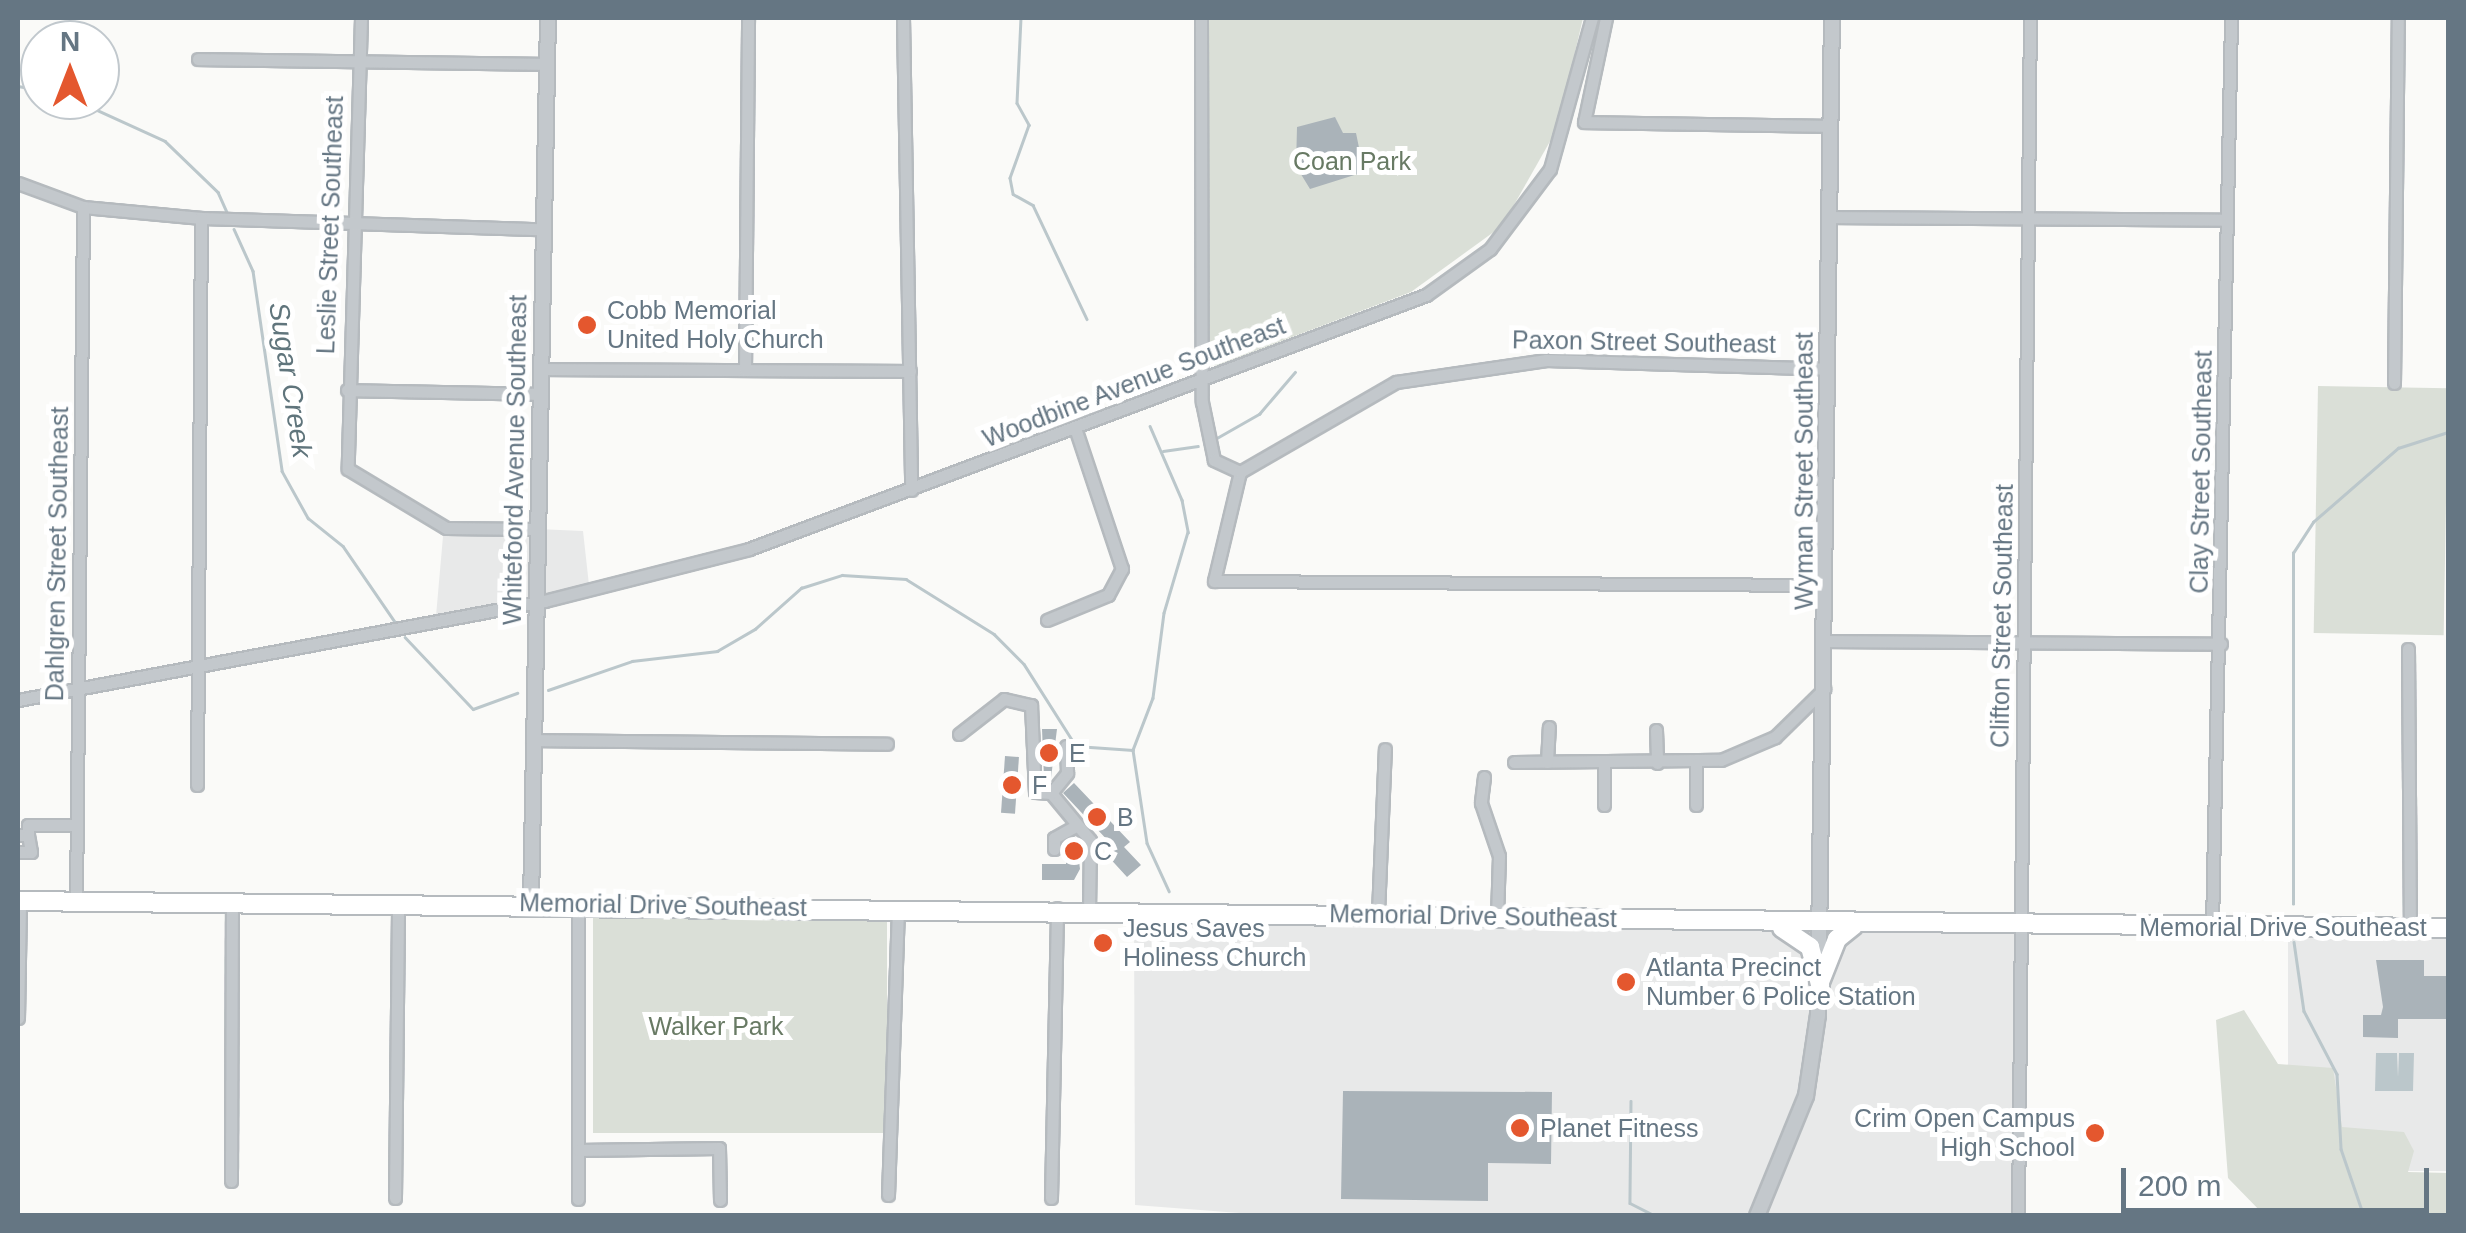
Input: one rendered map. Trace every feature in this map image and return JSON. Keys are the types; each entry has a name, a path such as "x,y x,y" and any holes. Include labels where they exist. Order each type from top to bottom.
{"main road":[{"name":"Memorial Drive Southeast","path":"19,901 1497,914 1819,926 2448,928"},
{"path":"1768,924 1804,939 1820,985"},
{"path":"1820,985 1837,939 1855,925"}],"street":[{"name":"Leslie Street Southeast","path":"361,18 351,225 348,469 446,528 535,529"},
{"name":"Whitefoord Avenue Southeast","path":"531,904 535,529 548,18"},
{"path":"746,370 748,18"},
{"path":"902,18 911,490"},
{"path":"1201,18 1201,379 1207,448 1220,466 1240,472 1214,581 1825,585"},
{"name":"Woodbine Avenue Southeast","path":"18,700 78,692 534,602 749,548 1426,295 1490,249 1550,170 1592,18"},
{"path":"1606,18 1584,122 1830,126"},
{"name":"Wyman Street Southeast","path":"1757,1216 1806,1096 1820,985 1832,18"},
{"name":"Clifton Street Southeast","path":"2018,1216 2023,641 2032,218 2030,18"},
{"name":"Clay Street Southeast","path":"2212,926 2221,644 2230,18"},
{"path":"2394,383 2398,18"},
{"path":"198,59 545,64"},
{"path":"18,184 83,207 202,218 541,229"},
{"name":"Dahlgren Street Southeast","path":"76,902 83,207"},
{"path":"1829,217 2227,220"},
{"path":"196,785 202,218"},
{"name":"Paxon Street Southeast","path":"1240,472 1375,391 1449,370 1595,359 1827,369"},
{"path":"539,370 910,371"},
{"path":"347,390 538,394"},
{"path":"1047,620 1108,595 1122,569 1076,428"},
{"path":"1826,641 2221,644"},
{"path":"2408,649 2410,927"},
{"path":"1514,762 1696,764 1775,737 1824,689"},
{"path":"959,734 1004,699 1023,698 1033,714 1036,792 1050,793 1090,840 1089,909"},
{"path":"1548,727 1548,762"},
{"path":"1656,730 1657,762"},
{"path":"532,740 887,744"},
{"path":"1050,793 1066,772 1066,746"},
{"path":"1378,913 1385,749"},
{"path":"1604,761 1604,805"},
{"path":"1696,764 1696,805"},
{"path":"1484,777 1481,803 1499,856 1497,914"},
{"path":"18,852 32,852 23,836 28,826 77,825"},
{"path":"1054,849 1054,838 1077,825"},
{"path":"18,1018 19,901"},
{"path":"231,1181 232,904"},
{"path":"394,1198 398,904"},
{"path":"578,904 578,1200"},
{"path":"888,1196 898,907"},
{"path":"1051,1198 1057,908"},
{"path":"578,1150 719,1148 720,1200"}],"shaded area":[{"path":"444,525 583,531 590,594 436,616"},
{"path":"1134,910 2025,921 2015,1215 1278,1216 1135,1205"},
{"path":"2288,923 2448,923 2448,1171 2288,1171"},
{"path":"2376,1053 2397,1053 2398,1077 2399,1053 2414,1053 2413,1091 2375,1091"}],"green space":[{"name":"Coan Park","path":"1206,18 1583,18 1557,129 1502,226 1411,292 1216,366 1208,358"},
{"path":"2318,386 2448,388 2444,635 2314,633"},
{"name":"Walker Park","path":"593,917 887,917 887,1133 593,1133"},
{"path":"2244,1010 2278,1064 2333,1068 2342,1127 2404,1132 2414,1151 2408,1172 2448,1173 2448,1215 2264,1215 2228,1178 2216,1020"}],"building":[{"path":"1335,117 1343,133 1356,133 1364,172 1310,189 1296,166 1297,127"},
{"name":"E","path":"1042,729 1057,729 1051,778 1044,778"},
{"name":"F","path":"1005,756 1019,757 1015,814 1001,813"},
{"name":"B","path":"1074,783 1130,842 1124,847 1141,865 1127,877 1105,853 1112,845 1063,793"},
{"name":"C","path":"1076,837 1080,869 1074,880 1042,880 1042,864 1066,864 1066,842"},
{"path":"2376,960 2424,960 2424,976 2448,976 2448,1019 2398,1019 2398,1038 2363,1037 2363,1015 2381,1015 2383,1007"},
{"path":"1343,1091 1552,1092 1551,1164 1488,1163 1488,1201 1341,1199"}],"waterway":[{"path":"1021,18 1017,103 1029,125 1010,178 1013,194 1033,205 1087,319"},
{"name":"Sugar Creek","path":"119,120 165,141 218,192 227,212"},
{"name":"Sugar Creek","path":"234,229 253,271 282,471 308,518 343,546 395,622"},
{"path":"1215,439 1259,414 1295,372"},
{"path":"1150,426 1182,500 1188,532 1164,613 1153,698 1133,750 1147,843 1169,891"},
{"path":"2293,904 2293,553 2313,522 2398,448 2448,432"},
{"path":"1163,451 1198,446"},
{"name":"Sugar Creek","path":"548,690 632,661 717,651 755,629 801,588 842,575 906,579 994,634 1024,664 1076,746 1133,750"},
{"name":"Sugar Creek","path":"405,637 473,709 517,693"},
{"path":"2294,942 2304,1011 2337,1074 2341,1149 2364,1216"},
{"name":"Sugar Creek","path":"1631,1101 1630,1203 1656,1216"}],"place":[{"name":"Cobb Memorial United Holy Church","path":"587,325"},
{"name":"E","path":"1049,753"},
{"name":"F","path":"1012,785"},
{"name":"B","path":"1097,817"},
{"name":"C","path":"1074,851"},
{"name":"Jesus Saves Holiness Church","path":"1103,943"},
{"name":"Atlanta Precinct Number 6 Police Station","path":"1626,982"},
{"name":"Planet Fitness","path":"1520,1128"},
{"name":"Crim Open Campus High School","path":"2095,1133"}]}
